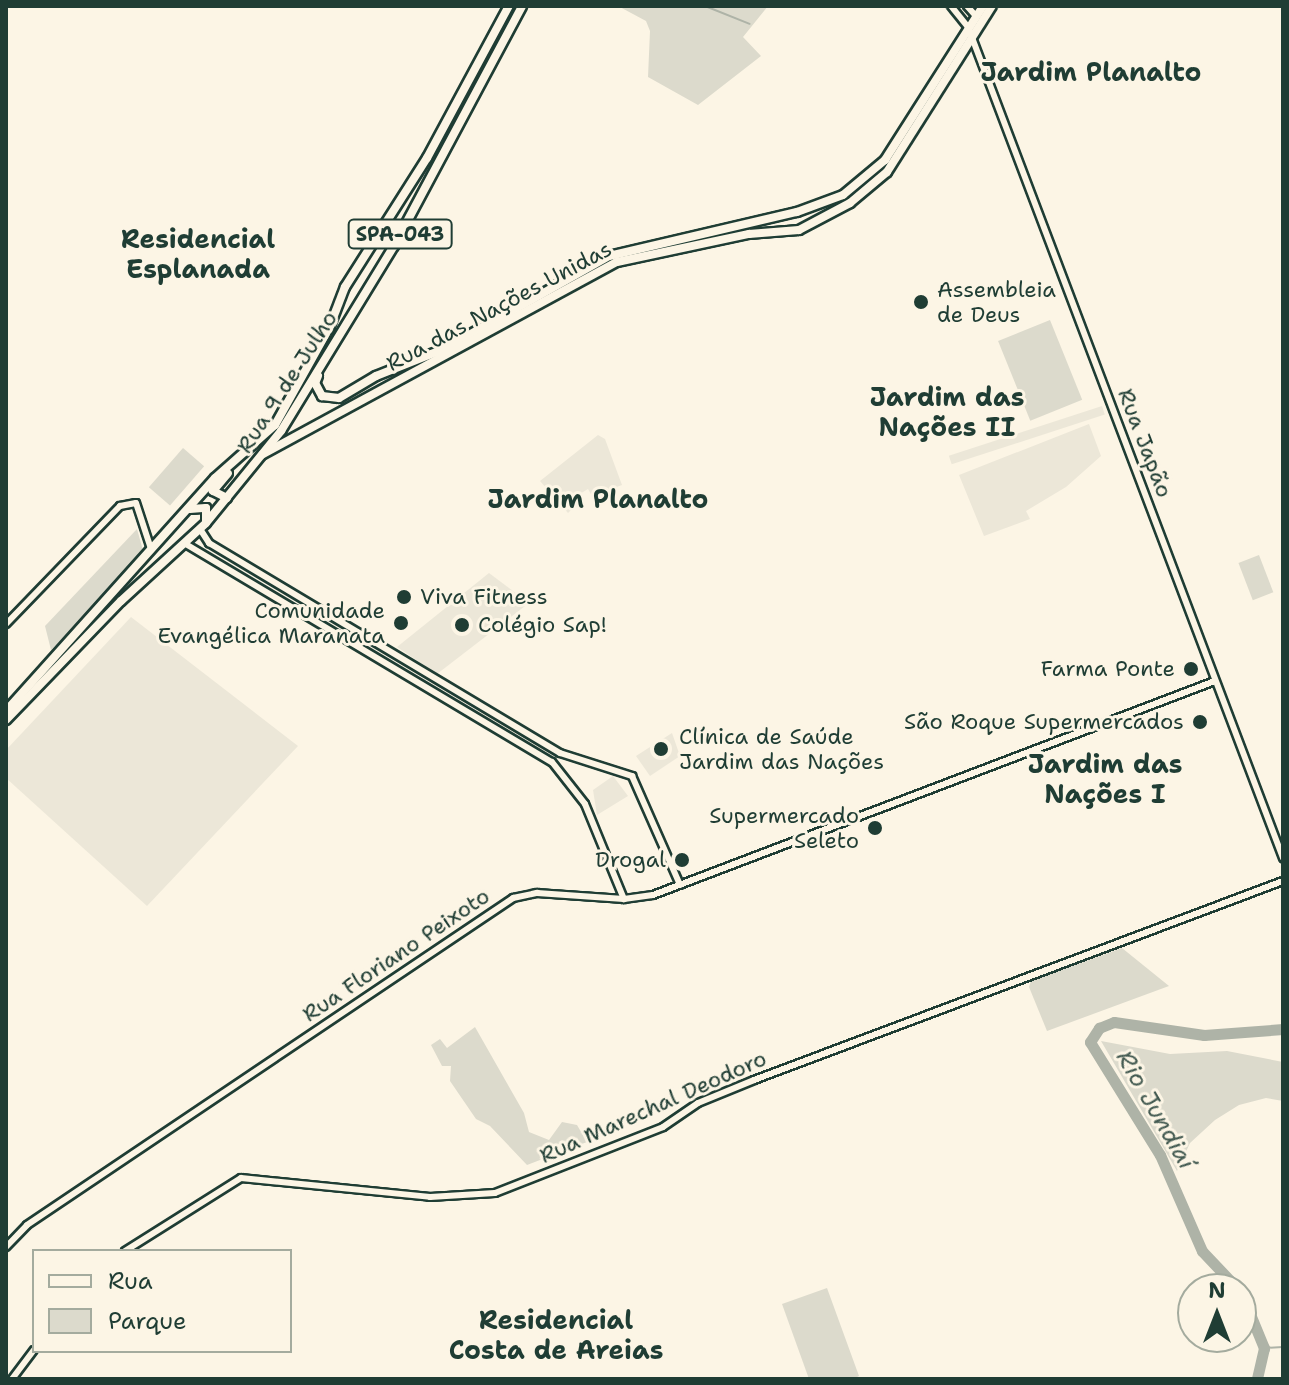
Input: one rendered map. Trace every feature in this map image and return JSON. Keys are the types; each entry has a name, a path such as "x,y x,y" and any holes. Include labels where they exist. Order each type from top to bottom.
{"main road":[{"name":"Rua 9 de Julho","path":"6,711 152,552 215,478 266,437 322,341 350,279 434,145 509,6"},
{"name":"Rua 9 de Julho","path":"6,720 121,601 203,526 263,454 394,246 522,6"},
{"name":"Rua das Nações Unidas","path":"263,454 617,262 749,234 778,234 805,228 878,184 970,42 976,16 983,6"},
{"name":"Rua das Nações Unidas","path":"331,347 315,383 322,396 334,400 444,349 609,256 797,212 843,195 869,178 972,29 992,6"},
{"path":"797,212 805,228"},
{"path":"776,216 773,226 778,234"},
{"path":"377,236 388,234 394,246"},
{"path":"350,279 369,289"},
{"path":"227,498 216,498 215,488 266,437"},
{"path":"190,509 208,509 203,526"},
{"path":"180,519 176,538 184,543"},
{"path":"121,601 121,590 138,567"}],"street":[{"path":"951,6 972,29"},
{"path":"967,6 976,16"},
{"name":"Rua Japão","path":"970,42 1283,858"},
{"path":"6,624 120,506 136,503 152,552"},
{"path":"203,526 209,543 428,676 571,759 632,776 640,786 680,885"},
{"path":"184,543 331,626 338,627 339,621"},
{"path":"294,606 552,762 585,804 624,899"},
{"path":"363,648 419,678 428,676"},
{"name":"Rua Floriano Peixoto","path":"6,1247 16,1233 499,906 521,896 549,893 624,899 680,885 1215,681"},
{"path":"446,698 454,698 455,691"},
{"path":"468,710 466,703 475,702"},
{"name":"Rua Marechal Deodoro","path":"128,1249 241,1178 430,1197 495,1193 663,1127 698,1103 754,1080 1283,881"},
{"path":"12,1379 32,1353"}],"shaded area":[{"path":"1102,406 1105,415 952,464 949,456"},
{"path":"1089,424 1101,456 1066,487 1026,511 1030,519 984,536 959,475"},
{"path":"598,435 605,439 622,485 592,496 588,489 568,501 573,508 568,513 540,481"},
{"name":"Colégio Sap!","path":"489,573 529,603 437,674 397,647"},
{"path":"131,617 298,746 147,906 6,778 6,750"},
{"name":"Clínica de Saúde Jardim das Nações","path":"672,733 680,756 650,776 636,756"},
{"path":"613,776 628,796 597,815 593,790"}],"green space":[{"path":"618,6 768,6 743,37 761,56 698,105 648,77 650,31 646,21"},
{"path":"1050,320 1082,400 1030,421 998,341"},
{"path":"183,448 204,466 170,506 149,487"},
{"path":"137,529 144,554 51,650 45,626"},
{"path":"1259,555 1273,592 1253,600 1238,563"},
{"path":"1122,948 1169,986 1047,1031 1029,987 1031,981"},
{"path":"475,1027 524,1113 529,1132 549,1140 562,1122 577,1125 587,1142 527,1165 490,1126 476,1119 450,1081 451,1066 442,1066 431,1045 440,1039 447,1048"},
{"path":"1101,1041 1170,1054 1227,1051 1283,1062 1283,1101 1266,1098 1239,1105 1215,1120 1190,1143 1177,1171"},
{"path":"827,1288 859,1376 853,1379 809,1379 782,1304"}],"waterway":[{"path":"705,6 750,24"},
{"name":"Rio Jundiaí","path":"1223,1273 1202,1251 1160,1155 1090,1042 1099,1028 1114,1022 1204,1035 1283,1029"},
{"name":"Rio Jundiaí","path":"1257,1331 1264,1348 1257,1379"},
{"path":"1264,1348 1283,1347"}],"place":[{"name":"Assembleia de Deus","path":"921,302"},
{"name":"Viva Fitness","path":"404,597"},
{"name":"Comunidade Evangélica Maranata","path":"401,623"},
{"name":"Colégio Sap!","path":"462,625"},
{"name":"Farma Ponte","path":"1191,669"},
{"name":"São Roque Supermercados","path":"1200,722"},
{"name":"Clínica de Saúde Jardim das Nações","path":"661,749"},
{"name":"Supermercado Seleto","path":"875,828"},
{"name":"Drogal","path":"682,860"}],"district":[{"name":"Jardim Planalto","path":"1091,72"},
{"name":"Residencial Esplanada","path":"198,254"},
{"name":"Jardim das Nações II","path":"947,412"},
{"name":"Jardim Planalto","path":"598,499"},
{"name":"Jardim das Nações I","path":"1105,779"},
{"name":"Residencial Costa de Areias","path":"556,1335"}]}
